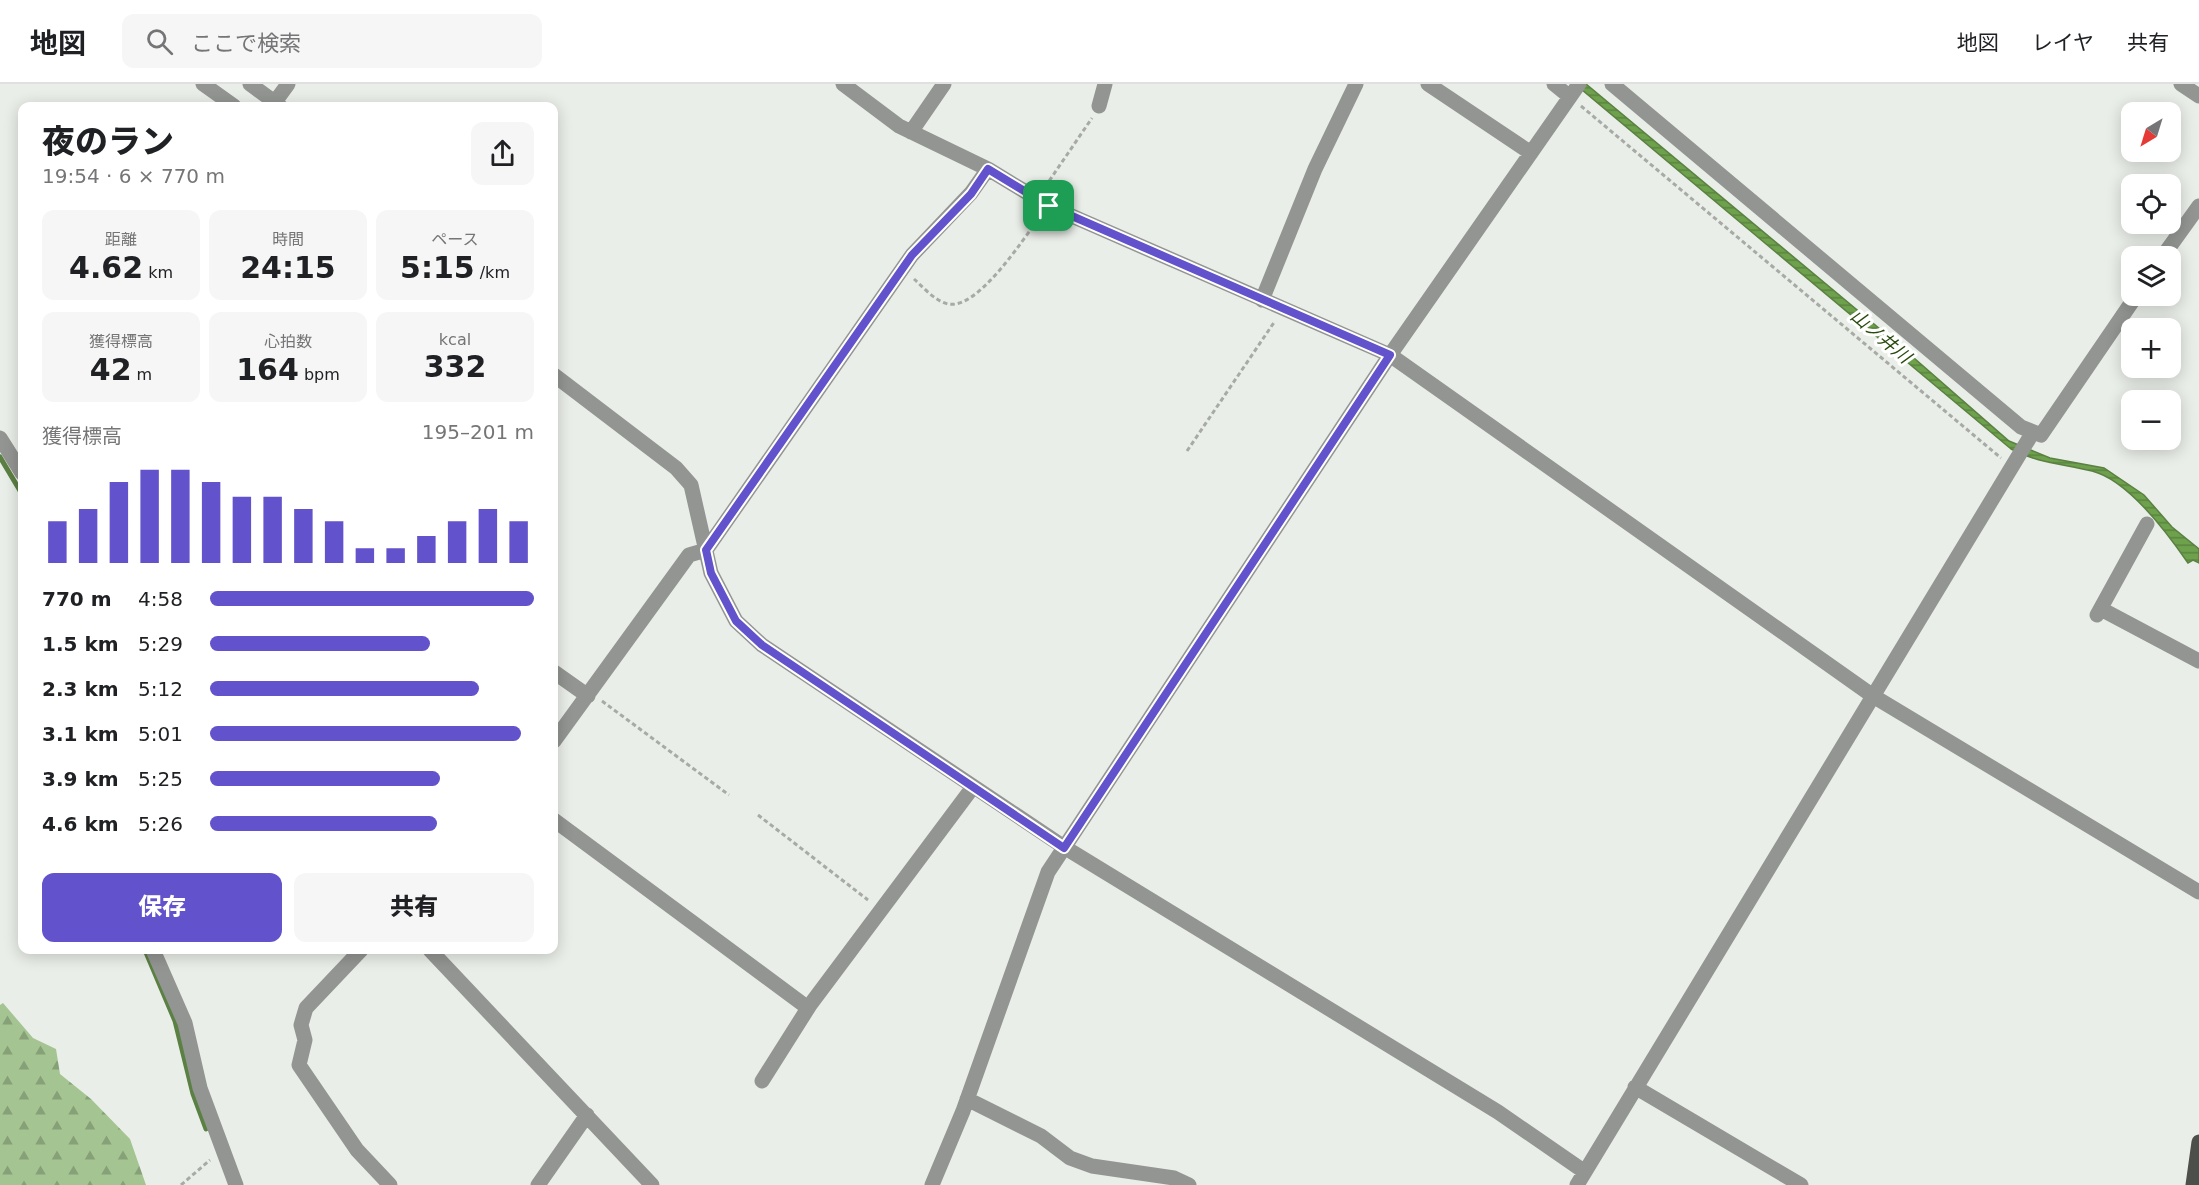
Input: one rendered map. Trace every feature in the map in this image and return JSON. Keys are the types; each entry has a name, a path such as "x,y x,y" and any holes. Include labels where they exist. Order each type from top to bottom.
{"main road":[{"path":"2193,1185 2199,1142"}],"street":[{"path":"203,84 228,102"},
{"path":"250,84 272,102"},
{"path":"278,102 288,84"},
{"path":"843,84 899,126 988,169 1043,203 1390,355 1873,696 2199,892"},
{"path":"911,132 944,84"},
{"path":"1099,106 1105,84"},
{"path":"1263,300 1315,169 1356,84"},
{"path":"1428,84 1531,153"},
{"path":"932,1185 968,1099 1048,872 1390,355 1575,90 1554,84"},
{"path":"1612,84 2021,427 2041,435 2129,306"},
{"path":"2181,84 2199,96"},
{"path":"558,736 689,555 706,550 912,255 971,194 988,169"},
{"path":"2170,246 2199,206"},
{"path":"558,378 676,468 691,485 711,573 736,621 762,645 1064,848 1498,1112 1581,1178 2033,432"},
{"path":"0,438 18,467"},
{"path":"2147,524 2099,612 2199,661"},
{"path":"558,675 589,694"},
{"path":"762,1081 808,1008 973,787"},
{"path":"558,823 808,1008"},
{"path":"155,954 185,1023 201,1088 236,1185"},
{"path":"357,954 306,1008 301,1025 305,1040 299,1065 357,1150 390,1185"},
{"path":"434,954 652,1185"},
{"path":"1635,1087 1801,1185"},
{"path":"968,1099 1041,1136 1070,1158 1092,1166 1174,1178 1189,1185"},
{"path":"538,1185 587,1114"}],"path":[{"path":"1575,90 2012,467"},
{"path":"902,269 937,299 950,305 968,300 984,288 1043,203 1099,106"},
{"path":"1187,451 1284,309"},
{"path":"589,694 729,795"},
{"path":"758,815 881,910"},
{"path":"181,1185 223,1149"}],"green space":[{"path":"3,1003 33,1038 56,1049 60,1074 91,1099 130,1139 146,1185 0,1185 0,1005"}],"water":[{"name":"山ノ井川","path":"1575,84 1586,84 1898,344 2009,441 2050,458 2104,468 2144,495 2172,527 2199,549 2199,563 2193,560 2188,563 2146,509 2106,476 2041,460 2011,449"}],"waterway":[{"path":"0,457 18,487"},
{"path":"147,954 175,1021 193,1094 206,1129"}],"route":[{"path":"988,169 1049,206 1390,355 1064,848 762,645 736,621 711,573 706,550 912,255 971,194 988,169"}]}
